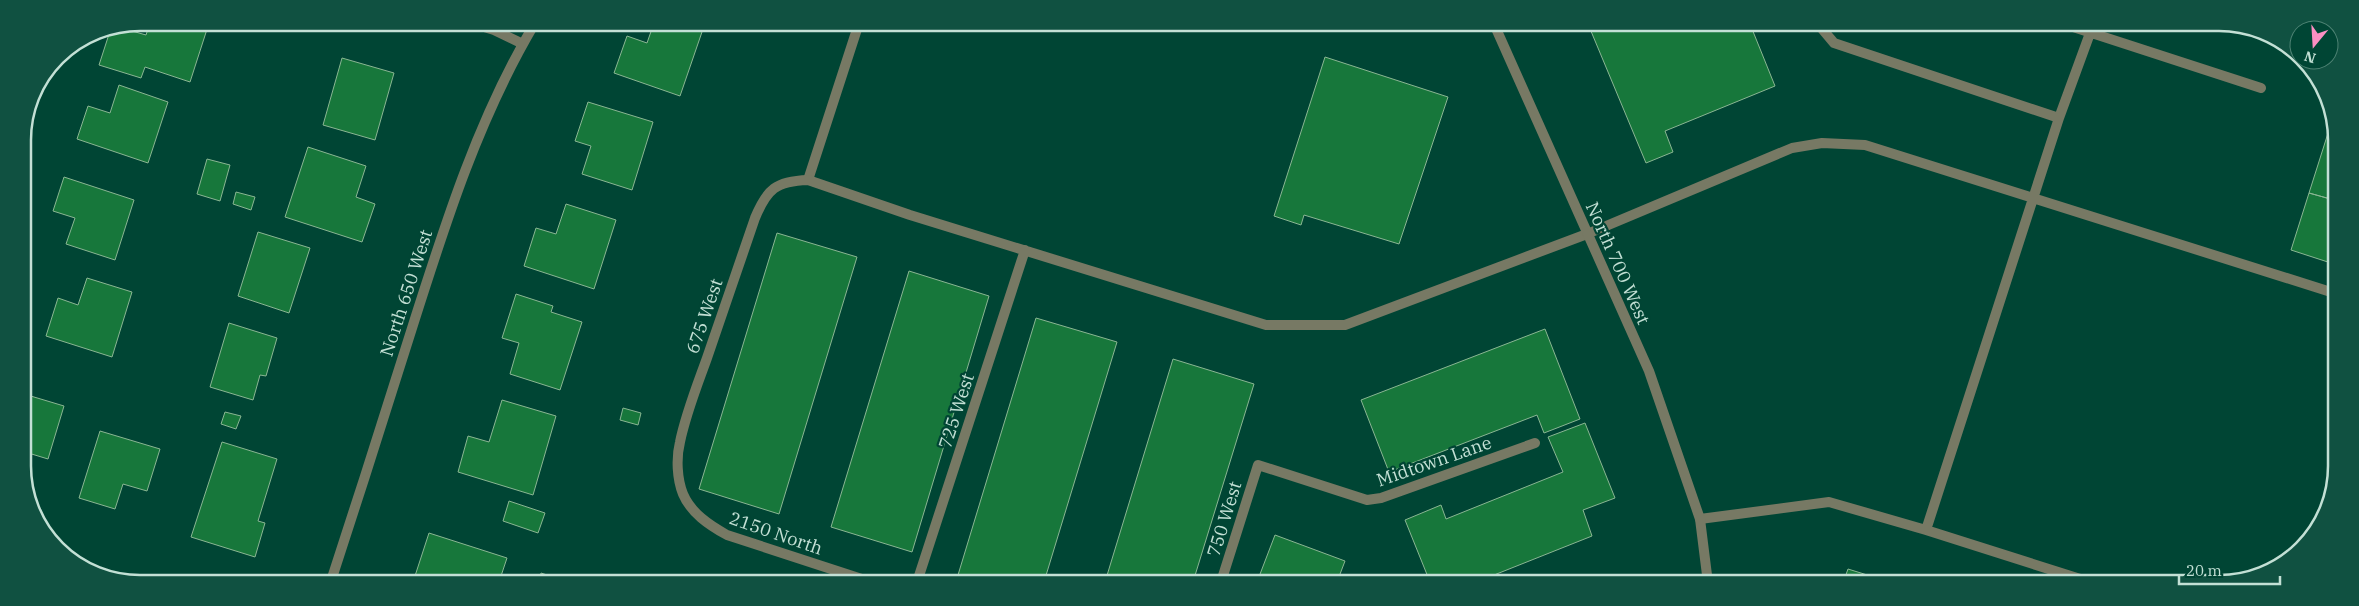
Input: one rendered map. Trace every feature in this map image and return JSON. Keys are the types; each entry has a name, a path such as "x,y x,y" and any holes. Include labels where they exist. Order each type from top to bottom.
{"street":[{"path":"496,31 523,44"},
{"name":"North 650 West","path":"333,575 450,208 478,138 530,31"},
{"path":"856,31 808,180 910,215 1266,325 1345,325 1587,234 1792,148 1822,143 1864,145 2328,291"},
{"name":"North 700 West","path":"1497,31 1649,371 1700,519 1707,575"},
{"path":"1824,31 1834,43 2059,118"},
{"path":"1926,530 2059,118 2090,31"},
{"path":"2100,31 2261,88"},
{"name":"675 West","path":"683,494 677,460 680,442 760,204 776,185 792,180 808,180"},
{"name":"725 West","path":"919,575 1025,250"},
{"name":"Midtown Lane","path":"1258,466 1355,498 1367,500 1381,498 1535,443"},
{"name":"750 West","path":"1223,575 1258,466"},
{"name":"2150 North","path":"683,494 691,508 710,526 727,535 850,575"},
{"path":"1700,519 1829,502 1926,530 2068,575"}],"building":[{"path":"134,31 146,35 147,31 206,31 190,82 145,67 141,78 99,65 108,36"},
{"path":"651,31 702,31 680,96 614,73 627,36 647,43"},
{"path":"1591,31 1753,31 1775,86 1665,131 1673,152 1646,163"},
{"path":"1325,57 1448,97 1399,244 1304,215 1301,225 1274,216"},
{"path":"342,58 394,73 375,140 323,125"},
{"path":"119,85 168,102 148,163 77,139 88,106 110,113"},
{"path":"588,102 653,122 632,190 582,174 591,146 575,141"},
{"path":"2328,133 2328,198 2309,193"},
{"path":"308,147 366,166 356,197 375,204 362,242 285,217"},
{"path":"207,159 230,165 220,201 197,194"},
{"path":"64,177 134,200 115,260 66,244 75,218 53,211"},
{"path":"236,192 255,197 251,210 233,204"},
{"path":"2309,193 2328,198 2328,262 2291,250"},
{"path":"566,204 616,220 594,289 524,266 536,228 556,234"},
{"path":"258,232 310,248 289,313 238,296"},
{"path":"777,233 857,257 779,514 699,489"},
{"path":"909,271 989,296 912,552 831,527"},
{"path":"87,278 132,292 112,357 46,336 58,298 78,305"},
{"path":"516,294 553,306 551,312 582,322 560,390 510,374 519,343 502,338"},
{"path":"1036,318 1117,342 1046,575 958,575"},
{"path":"229,323 277,338 266,376 260,375 253,400 210,387"},
{"path":"1545,329 1580,419 1544,433 1537,415 1389,472 1361,400"},
{"path":"1173,359 1254,384 1195,575 1107,575"},
{"path":"31,396 64,406 48,459 31,454"},
{"path":"502,400 556,416 533,495 458,472 468,436 489,442"},
{"path":"623,408 641,413 638,425 620,420"},
{"path":"225,412 241,416 236,429 221,424"},
{"path":"1585,423 1615,498 1583,510 1592,536 1494,575 1427,575 1405,520 1441,505 1446,519 1563,472 1548,437"},
{"path":"100,431 160,449 147,491 123,484 115,509 79,498"},
{"path":"222,442 277,459 258,521 265,523 255,557 191,537"},
{"path":"509,501 545,513 538,533 503,521"},
{"path":"429,533 507,558 501,575 415,575"},
{"path":"1275,535 1345,561 1340,575 1260,575"},
{"path":"1848,569 1867,575 1846,575"}]}
